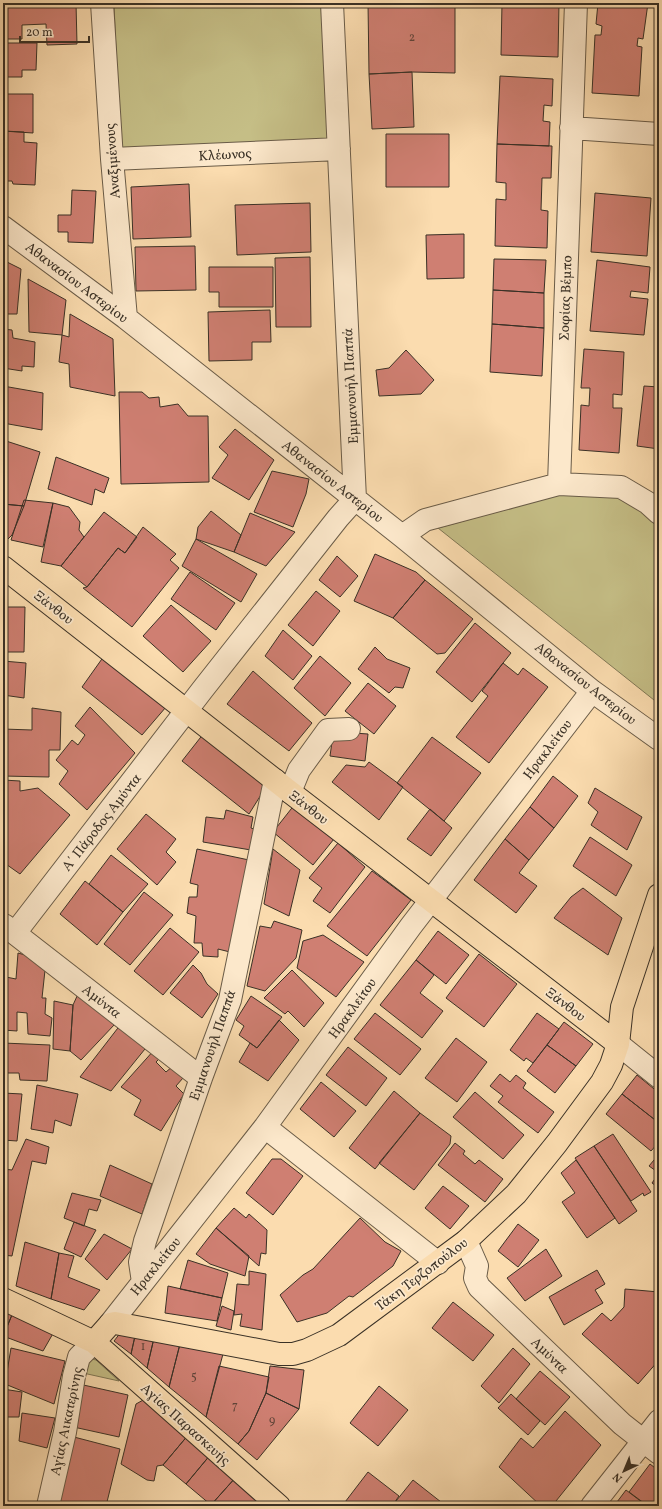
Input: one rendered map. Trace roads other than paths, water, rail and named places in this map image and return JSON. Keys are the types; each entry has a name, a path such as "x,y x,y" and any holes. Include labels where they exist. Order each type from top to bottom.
{"main road":[{"name":"Ξάνθου","path":"3,567 282,786 618,1044"},
{"name":"Τάκη Τερζοπούλου","path":"110,1324 115,1323 279,1354 293,1354 307,1350 339,1335 438,1263 466,1241 516,1194 557,1143 602,1082 611,1065 618,1044 622,1007 659,896"},
{"path":"3,1300 94,1342 110,1324"},
{"name":"Αγίας Παρασκευής","path":"94,1342 276,1505"}],"street":[{"name":"Αναξιμένους","path":"102,3 112,159 126,318"},
{"name":"Εμμανουήλ Παππά","path":"332,3 356,499"},
{"name":"Σοφίας Βέμπο","path":"559,484 576,3"},
{"path":"571,128 659,134"},
{"name":"Κλέωνος","path":"112,159 339,149"},
{"name":"Αθανασίου Αστερίου","path":"3,227 126,318 356,499 592,691 659,739"},
{"path":"402,536 425,520 559,484 621,487 648,503 659,513"},
{"path":"186,710 338,518 356,499"},
{"name":"Ηρακλείτου","path":"110,1324 265,1127 411,926 432,901 592,691"},
{"name":"Α΄ Πάροδος Αμύντα","path":"9,928 186,710"},
{"name":"Εμμανουήλ Παππά","path":"143,1282 140,1262 145,1241 201,1078 230,1000 282,786 299,770 328,730 349,729"},
{"name":"Αμύντα","path":"9,928 201,1078"},
{"path":"618,1044 659,1077"},
{"path":"265,1127 438,1263"},
{"name":"Αμύντα","path":"466,1241 477,1266 475,1278 479,1287 622,1424 651,1447"},
{"name":"Αγίας Αικατερίνης","path":"48,1506 65,1432 74,1376 79,1357 94,1342"},
{"path":"592,1506 651,1447 659,1421"}]}
